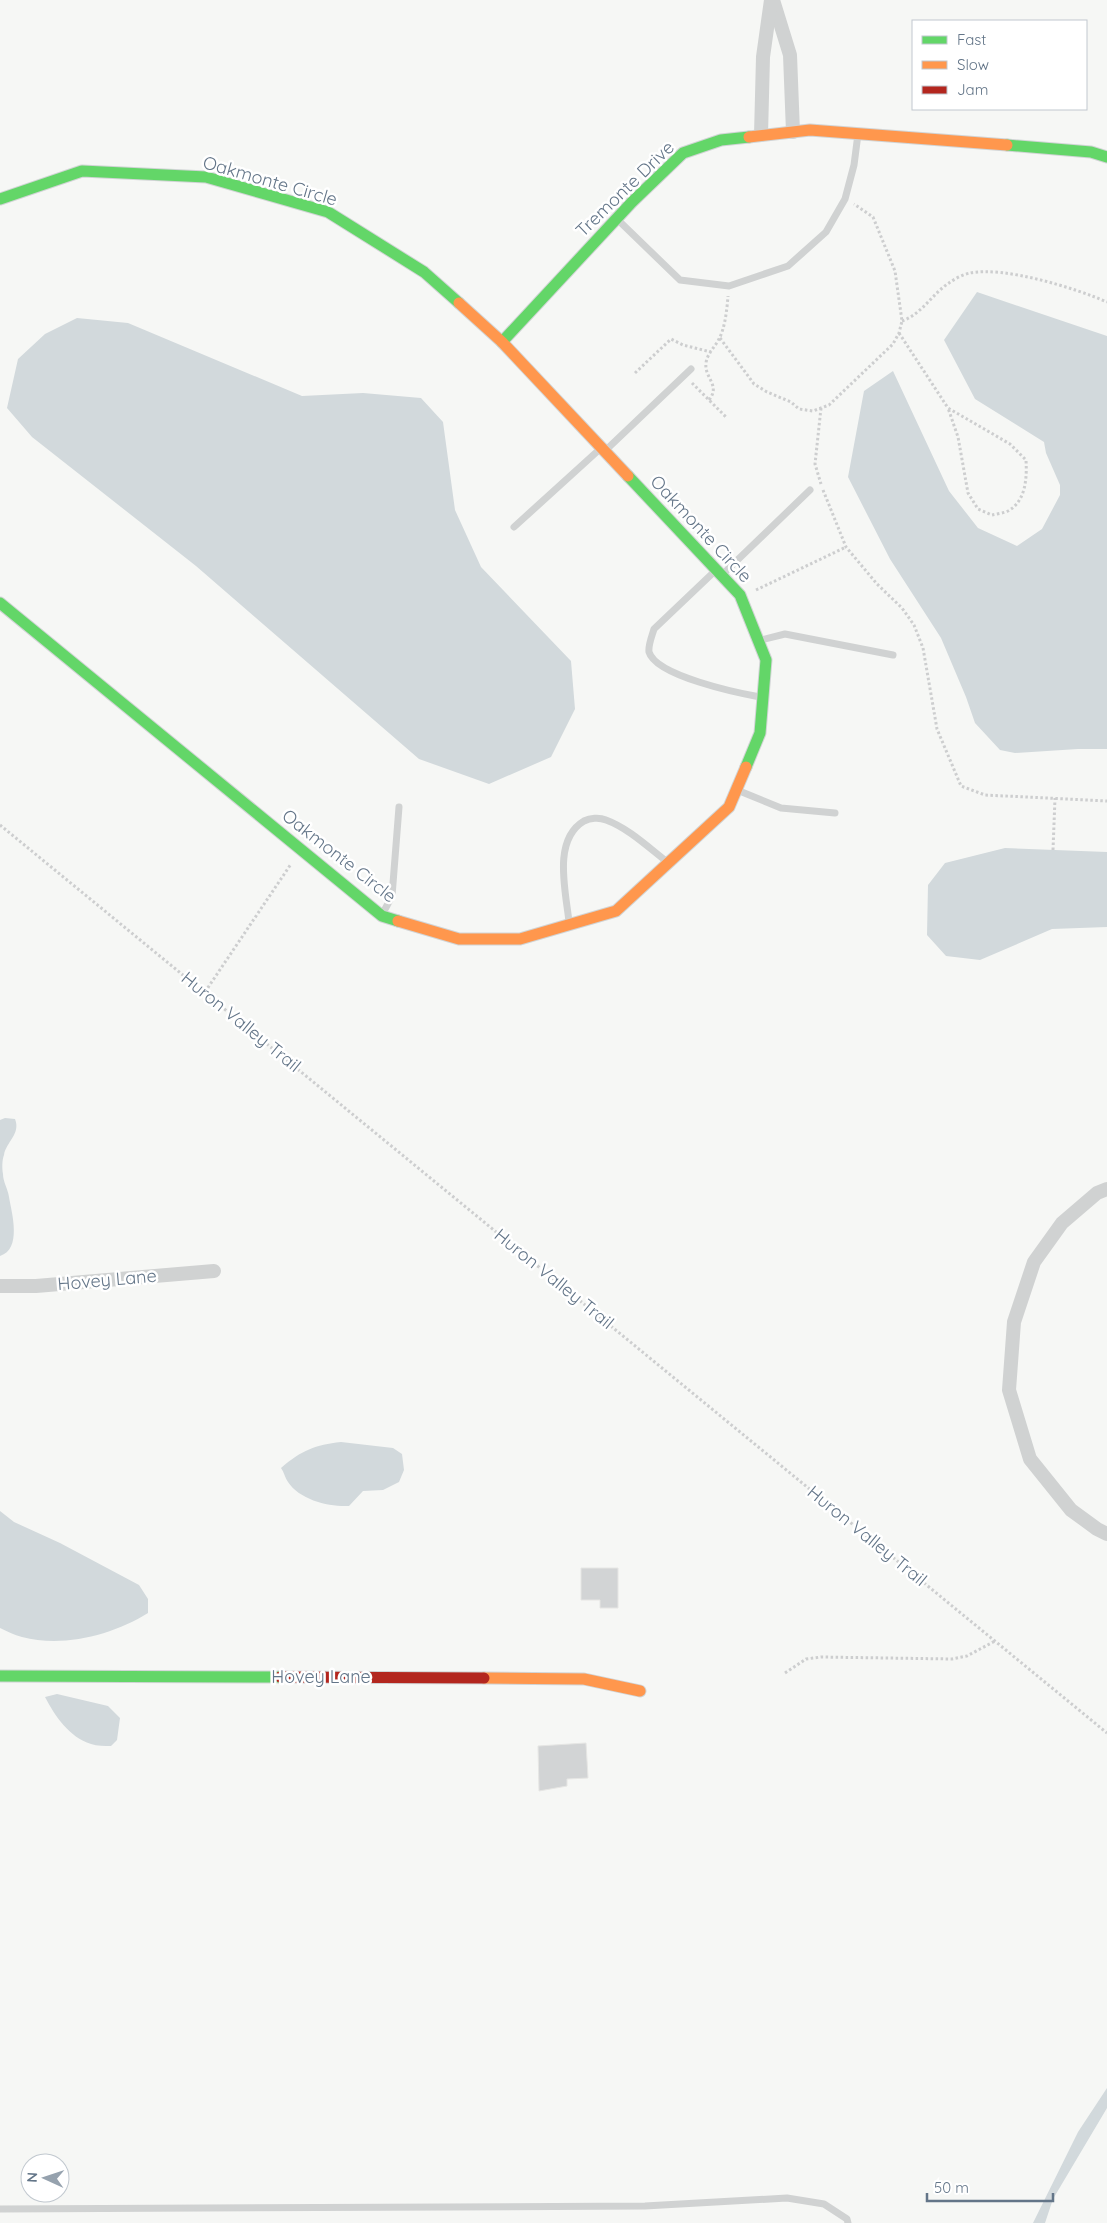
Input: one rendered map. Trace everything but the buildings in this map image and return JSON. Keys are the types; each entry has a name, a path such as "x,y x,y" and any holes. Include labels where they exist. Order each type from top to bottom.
{"street":[{"path":"772,0 790,55 793,132"},
{"path":"761,136 763,56 772,0"},
{"name":"Tremonte Drive","path":"502,342 617,219 683,153 721,140 810,130 1091,152 1107,157"},
{"name":"Oakmonte Circle","path":"0,199 82,172 206,177 328,212 424,272 502,342 741,597 766,660 760,733 729,807 616,911 520,939 459,940 382,916 0,603"},
{"path":"1107,1189 1097,1192 1062,1223 1034,1262 1014,1322 1008,1390 1030,1459 1071,1510 1107,1534"},
{"name":"Hovey Lane","path":"0,1286 36,1286 214,1271"},
{"name":"Hovey Lane","path":"0,1676 584,1679 640,1691"}],"lane":[{"path":"617,219 680,280 728,286 788,266 826,232 845,199 854,165 858,134"},
{"path":"514,527 603,450 691,369"},
{"path":"763,698 711,688 663,667 654,660 650,653 650,642 654,630 810,490"},
{"path":"758,641 786,634 893,655"},
{"path":"736,790 781,808 835,813"},
{"path":"382,916 392,896 399,807"},
{"path":"569,925 564,870 569,836 578,825 588,819 605,820 625,830 669,863"},
{"path":"0,2209 645,2206 788,2198 824,2204 847,2219 848,2223"}],"path":[{"path":"720,338 754,384 766,392 791,402 799,409 813,411 829,405 893,344 899,333 902,321 895,271 873,218 865,210 845,199"},
{"path":"902,321 912,318 949,283 969,273 997,272 1042,281 1107,302"},
{"path":"709,400 713,395 715,387 706,363 720,338 728,301 728,286"},
{"path":"899,333 948,408 958,437 968,493 978,509 992,515 1008,511 1022,494 1027,478 1026,460 1010,444 948,408"},
{"path":"634,373 671,339 683,345 711,352"},
{"path":"684,376 726,417"},
{"path":"821,408 815,464 825,498 846,547 877,584 902,608 914,624 923,648 937,729 961,786 985,795 1107,801"},
{"path":"741,597 846,547"},
{"path":"1053,850 1055,798"},
{"name":"Huron Valley Trail","path":"0,825 1107,1732"},
{"path":"205,992 302,850"},
{"path":"785,1674 806,1659 822,1657 952,1659 967,1656 995,1641"}],"shaded area":[{"path":"977,292 1107,336 1107,749 1015,753 1000,750 975,723 941,638 890,559 848,477 864,391 893,371 949,491 978,528 1017,546 1042,529 1060,495 1060,485 1046,453 1044,442 975,399 944,340"},
{"path":"77,318 128,323 302,396 363,393 421,398 443,422 455,510 481,567 571,661 575,709 551,757 489,784 419,759 196,566 32,437 7,408 18,359 45,334"},
{"path":"1005,848 1107,852 1107,927 1052,929 980,960 946,956 927,935 928,885 945,863"},
{"path":"5,1118 15,1119 16,1124 15,1134 5,1150 2,1164 14,1230 11,1246 7,1252 0,1256 0,1120"},
{"path":"341,1442 393,1448 402,1454 404,1470 399,1482 383,1490 363,1491 349,1506 324,1504 307,1498 293,1488 281,1468 309,1449"},
{"path":"0,1511 14,1522 60,1543 139,1585 148,1599 148,1613 119,1628 71,1640 38,1640 19,1636 0,1628"},
{"path":"57,1694 108,1706 120,1718 117,1740 111,1746 101,1746 83,1741 69,1731 53,1711 45,1697"},
{"path":"1107,2088 1107,2108 1053,2199 1045,2223 1033,2223 1078,2132"}],"traffic: fast":[{"path":"502,342 632,202 683,153 721,140 749,137"},
{"path":"1007,145 1091,152 1107,157"},
{"path":"0,199 82,171 206,177 328,212 424,272 459,303"},
{"path":"628,476 740,595 766,660 760,733 746,767"},
{"path":"0,603 382,916 398,921"},
{"path":"0,1676 280,1677"}],"traffic: slow":[{"path":"749,137 810,130 1007,145"},
{"path":"459,303 502,342 628,476"},
{"path":"398,921 459,939 520,939 616,911 729,807 746,767"},
{"path":"484,1678 584,1679 640,1691"}],"traffic: jam":[{"path":"280,1677 484,1678"}]}
